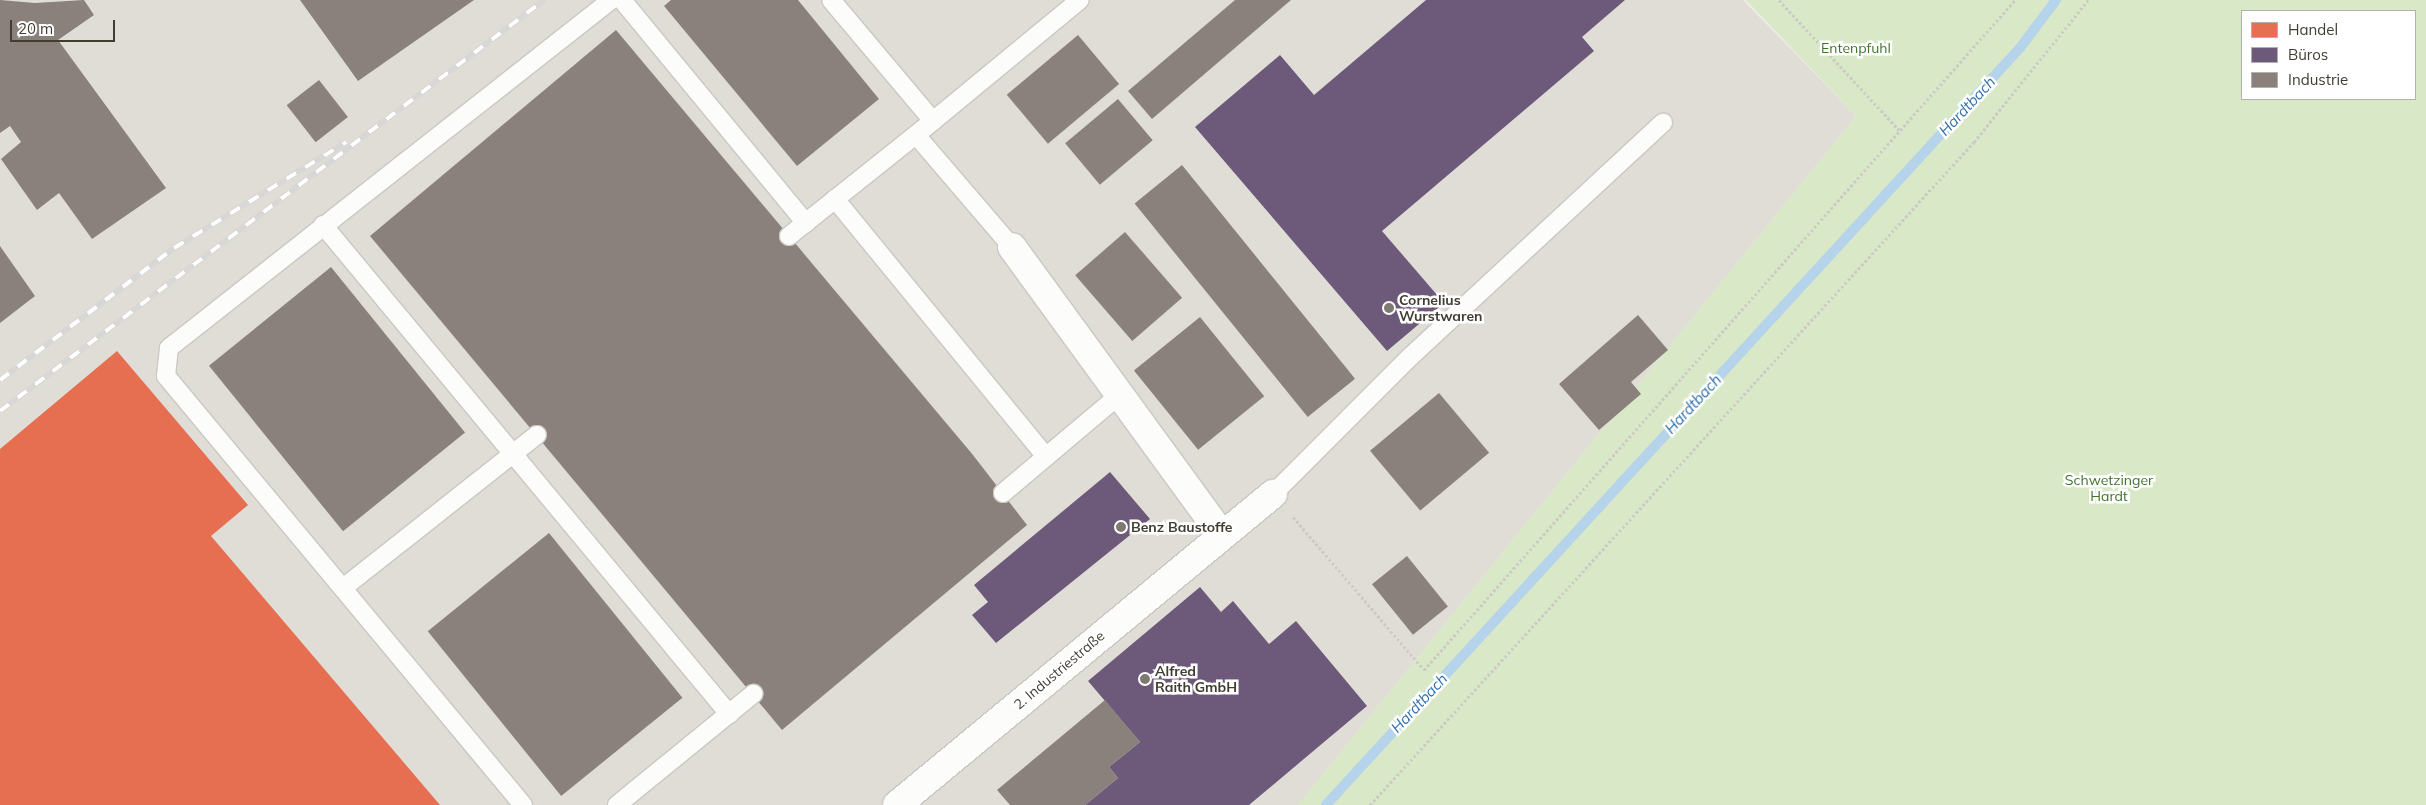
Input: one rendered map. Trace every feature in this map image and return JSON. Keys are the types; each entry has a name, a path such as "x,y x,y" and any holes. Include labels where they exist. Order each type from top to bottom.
{"street":[{"path":"1012,247 1118,396 1222,535"},
{"name":"2. Industriestraße","path":"897,805 1273,494"}],"lane":[{"path":"523,805 166,376 169,348 323,224 612,0"},
{"path":"622,0 806,223"},
{"path":"831,0 933,121"},
{"path":"789,236 916,135 1080,0"},
{"path":"1273,494 1410,357 1663,123"},
{"path":"916,135 1012,247"},
{"path":"835,199 1046,457"},
{"path":"323,224 729,714"},
{"path":"1002,493 1118,396"},
{"path":"343,588 537,435"},
{"path":"617,805 753,694"}],"path":[{"path":"1779,0 1899,130"},
{"path":"1273,494 1424,670 2015,0"},
{"path":"1370,805 1974,142 2088,0"}],"shaded area":[{"path":"0,0 1743,0 1856,116 1298,805 0,805"}],"green space":[{"name":"Schwetzinger Hardt","path":"1746,0 2426,0 2426,805 1298,805 1856,116"}],"building: Handel":[{"path":"117,351 248,505 211,536 440,805 0,805 0,449"}],"building: Büros":[{"path":"1426,0 1625,0 1582,37 1594,51 1382,231 1444,303 1387,351 1195,127 1280,55 1314,95"},
{"path":"1110,472 1150,519 996,643 972,615 988,602 974,585"},
{"path":"1200,587 1221,612 1233,601 1269,644 1296,621 1367,706 1249,805 1085,805 1118,778 1109,767 1140,742 1088,681"}],"building: Industrie":[{"path":"0,0 35,3 84,0 94,15 58,40 166,188 92,239 59,193 37,210 1,159 21,142 10,126 0,133"},
{"path":"300,0 474,0 358,81"},
{"path":"671,0 798,0 879,99 797,166 664,6"},
{"path":"1235,0 1291,0 1152,119 1128,91"},
{"path":"616,30 973,455 1027,525 782,730 370,236"},
{"path":"1078,35 1119,84 1048,144 1007,95"},
{"path":"319,80 348,117 316,142 287,105"},
{"path":"1118,99 1153,140 1100,185 1065,143"},
{"path":"1182,165 1355,379 1308,417 1135,203"},
{"path":"1125,232 1182,298 1132,341 1075,275"},
{"path":"0,246 35,296 0,323"},
{"path":"331,267 465,433 343,531 209,366"},
{"path":"1638,315 1668,350 1631,382 1641,394 1599,430 1559,384"},
{"path":"1200,317 1264,396 1198,450 1134,370"},
{"path":"1439,393 1489,453 1420,511 1370,451"},
{"path":"549,533 682,698 561,796 428,631"},
{"path":"1407,556 1448,607 1413,635 1372,584"},
{"path":"1105,700 1140,742 1109,767 1118,778 1085,805 1010,805 997,790"}],"waterway":[{"name":"Hardtbach","path":"1326,805 2020,48 2056,0"}],"railway":[{"path":"0,411 544,0"},
{"path":"0,380 174,248 346,142"}],"place":[{"name":"Cornelius Wurstwaren","path":"1389,308"},
{"name":"Benz Baustoffe","path":"1121,527"},
{"name":"Alfred Raith GmbH","path":"1145,679"}],"park label":[{"name":"Entenpfuhl","path":"1856,48"}]}
